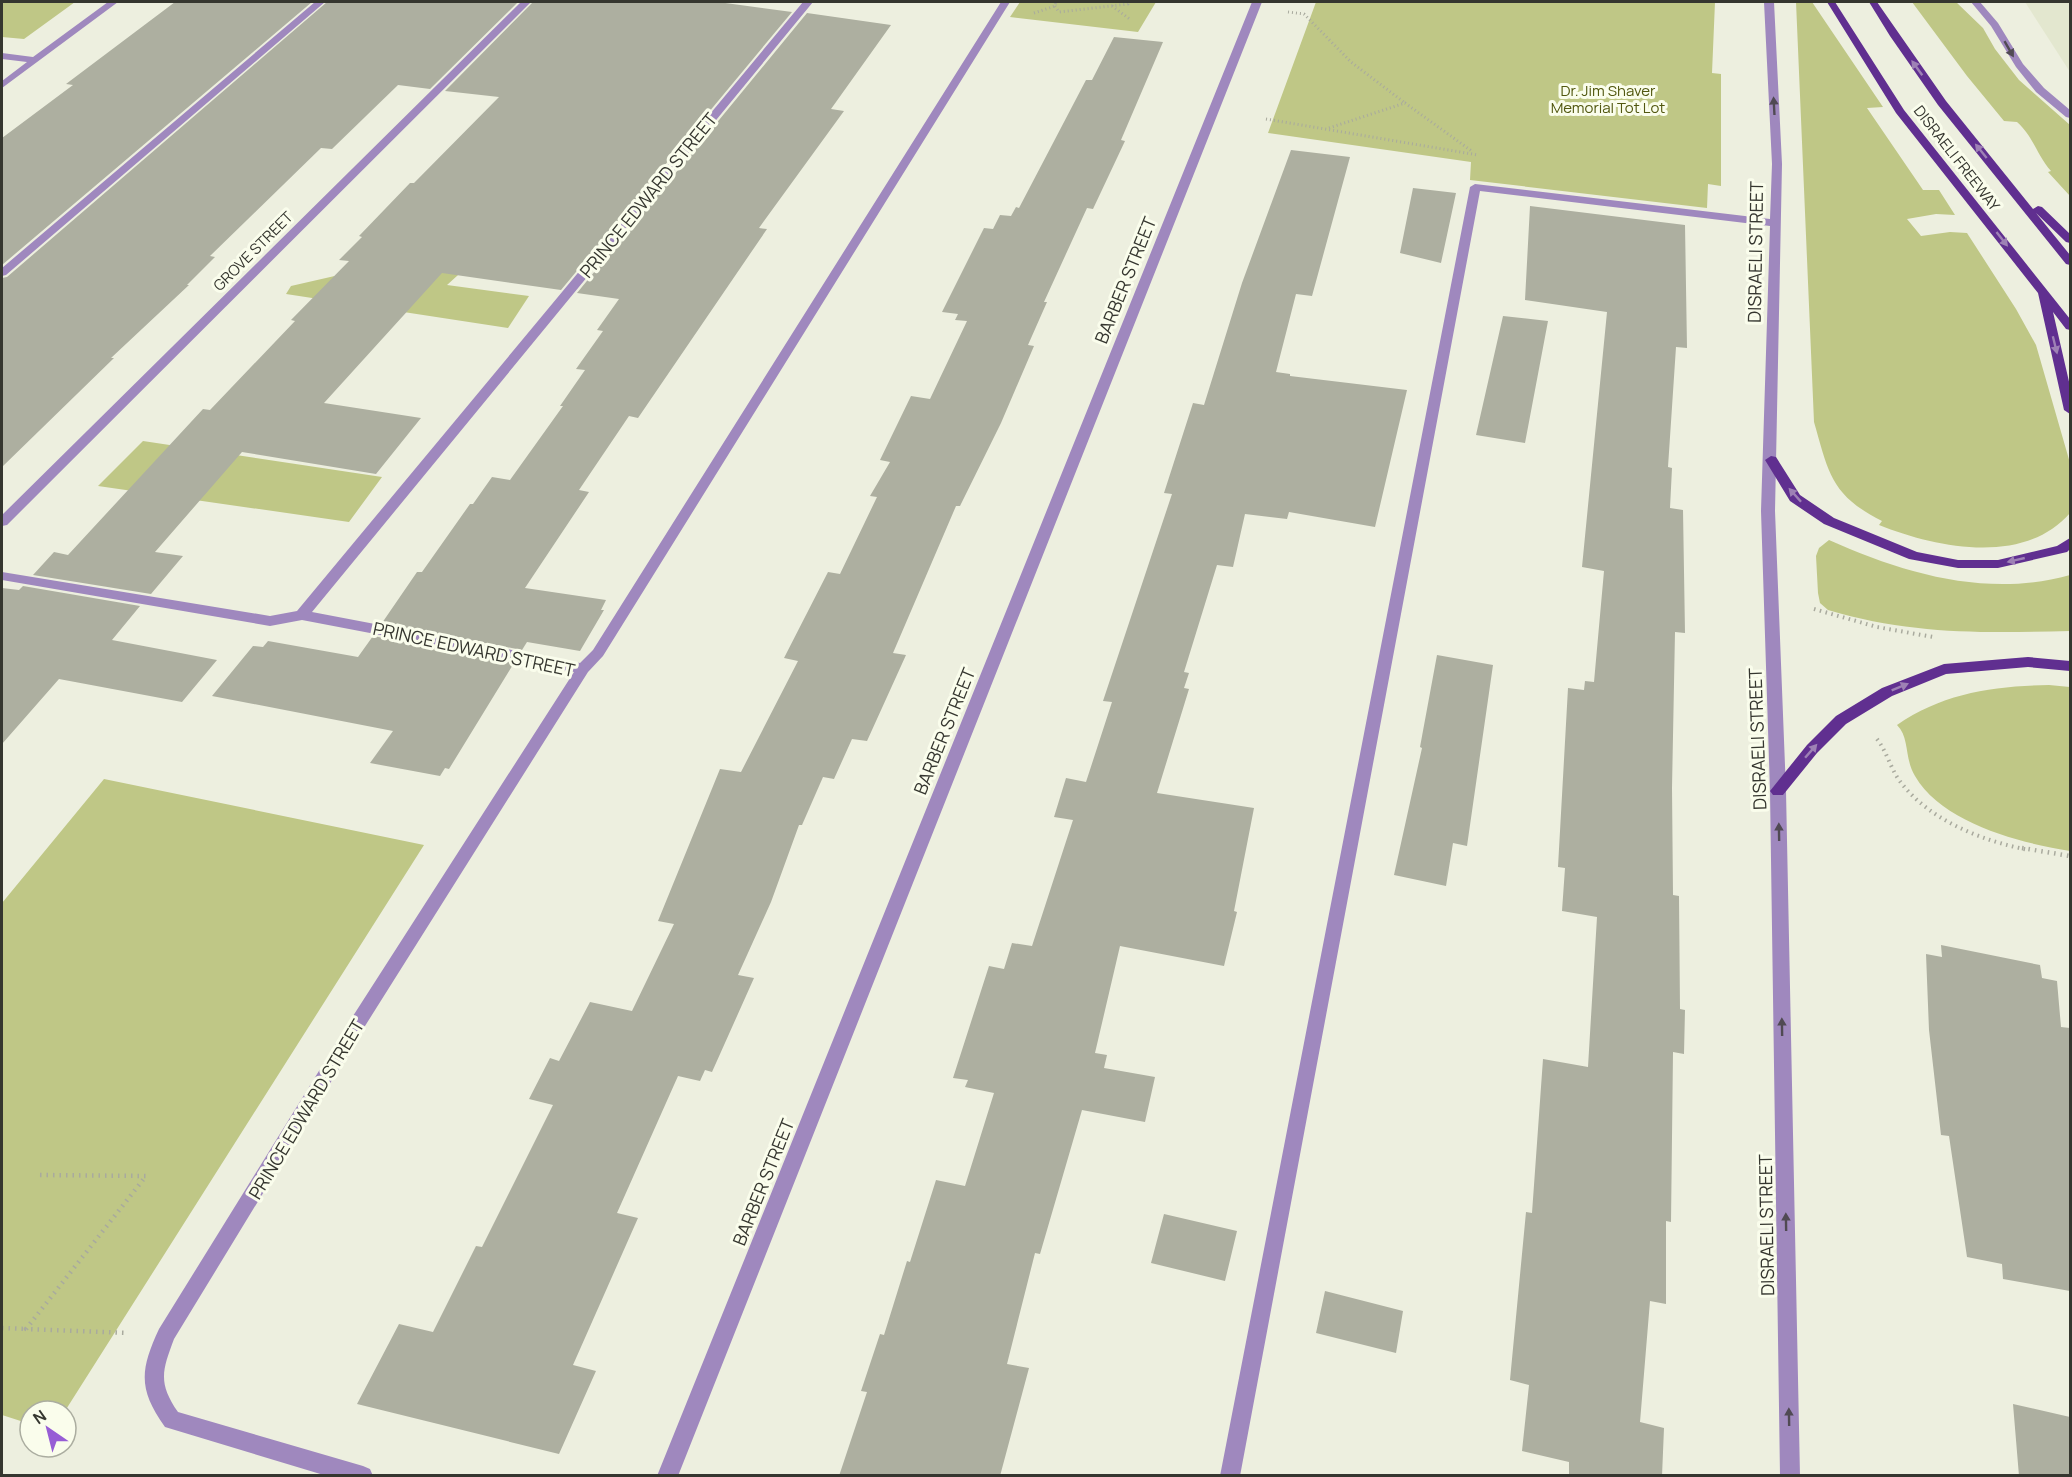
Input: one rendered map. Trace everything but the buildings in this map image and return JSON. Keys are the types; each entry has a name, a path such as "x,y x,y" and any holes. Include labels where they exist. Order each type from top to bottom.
{"main road":[{"name":"DISRAELI FREEWAY","path":"1831,2 1900,111 2070,326"},
{"name":"DISRAELI FREEWAY","path":"1873,2 1897,41 1951,116 2070,262"},
{"path":"1997,172 2070,240"},
{"path":"2041,288 2070,410"},
{"path":"1771,460 1795,498 1829,521 1914,556 1958,564 1998,564 2062,549 2070,542"},
{"path":"1778,791 1812,749 1841,720 1887,692 1944,669 2028,662 2070,666"}],"street":[{"path":"2,85 113,2"},
{"path":"2,273 320,2"},
{"name":"GROVE STREET","path":"2,522 526,2"},
{"name":"PRINCE EDWARD STREET","path":"363,1476 172,1420 155,1398 152,1372 166,1335 359,1021 583,669 302,615 808,2"},
{"path":"583,669 604,642 1006,2"},
{"name":"BARBER STREET","path":"667,1476 1257,2"},
{"name":"DISRAELI STREET","path":"1769,2 1777,164 1768,511 1778,791 1790,1476"},
{"path":"1975,2 1995,25 2026,73 2040,90 2070,115"},
{"path":"2,56 35,60"},
{"path":"1230,1476 1474,187 1775,223"},
{"path":"2,576 270,621 302,615"}],"path":[{"path":"1055,6 1059,12 1128,4 1128,2"},
{"path":"1112,6 1131,20"},
{"path":"1304,14 1335,50 1373,82 1535,194"},
{"path":"1327,129 1405,103"},
{"path":"1266,119 1476,154"},
{"path":"1814,609 1876,627 1944,639"},
{"path":"1874,736 1880,742 1899,780 1911,794 1950,821 1983,837 2048,854 2070,856"},
{"path":"26,1329 146,1176 40,1175"},
{"path":"2,1328 166,1335"}],"shaded area":[{"path":"2025,2 2070,2 2070,72"}],"green space":[{"path":"2,2 75,2 24,39 2,37"},
{"path":"1020,2 1156,2 1138,32 1010,17"},
{"name":"Dr. Jim Shaver Memorial Tot Lot","path":"1316,2 1715,2 1712,73 1721,74 1721,186 1708,184 1707,208 1470,180 1471,162 1268,133"},
{"path":"1796,2 1812,2 1883,107 1867,108 1923,190 1939,190 1955,215 1936,214 1907,219 1921,236 1950,232 1967,233 2016,309 2036,345 2070,463 2070,513 2051,530 2029,540 2005,546 1979,548 1927,540 1879,525 1882,521 1852,502 1842,492 1829,469 1814,422"},
{"path":"1912,2 1956,2 1983,28 1995,49 2019,80 2070,125 2070,196 2048,172 2051,171 2022,127 2017,122 2004,121"},
{"path":"468,266 447,285 529,296 508,328 286,294 291,286 339,275"},
{"path":"143,441 382,477 349,522 98,486"},
{"path":"1829,540 1887,563 1947,579 2008,584 2070,575 2070,631 1948,631 1889,624 1828,610 1820,603 1816,556 1819,548"},
{"path":"2049,685 2070,687 2070,851 2006,836 1963,818 1944,806 1927,792 1915,776 1909,762 1904,736 1897,725 1932,705 1969,693 2008,687"},
{"path":"104,779 424,845 73,1399 18,1399 18,1420 2,1415 2,903"}]}
